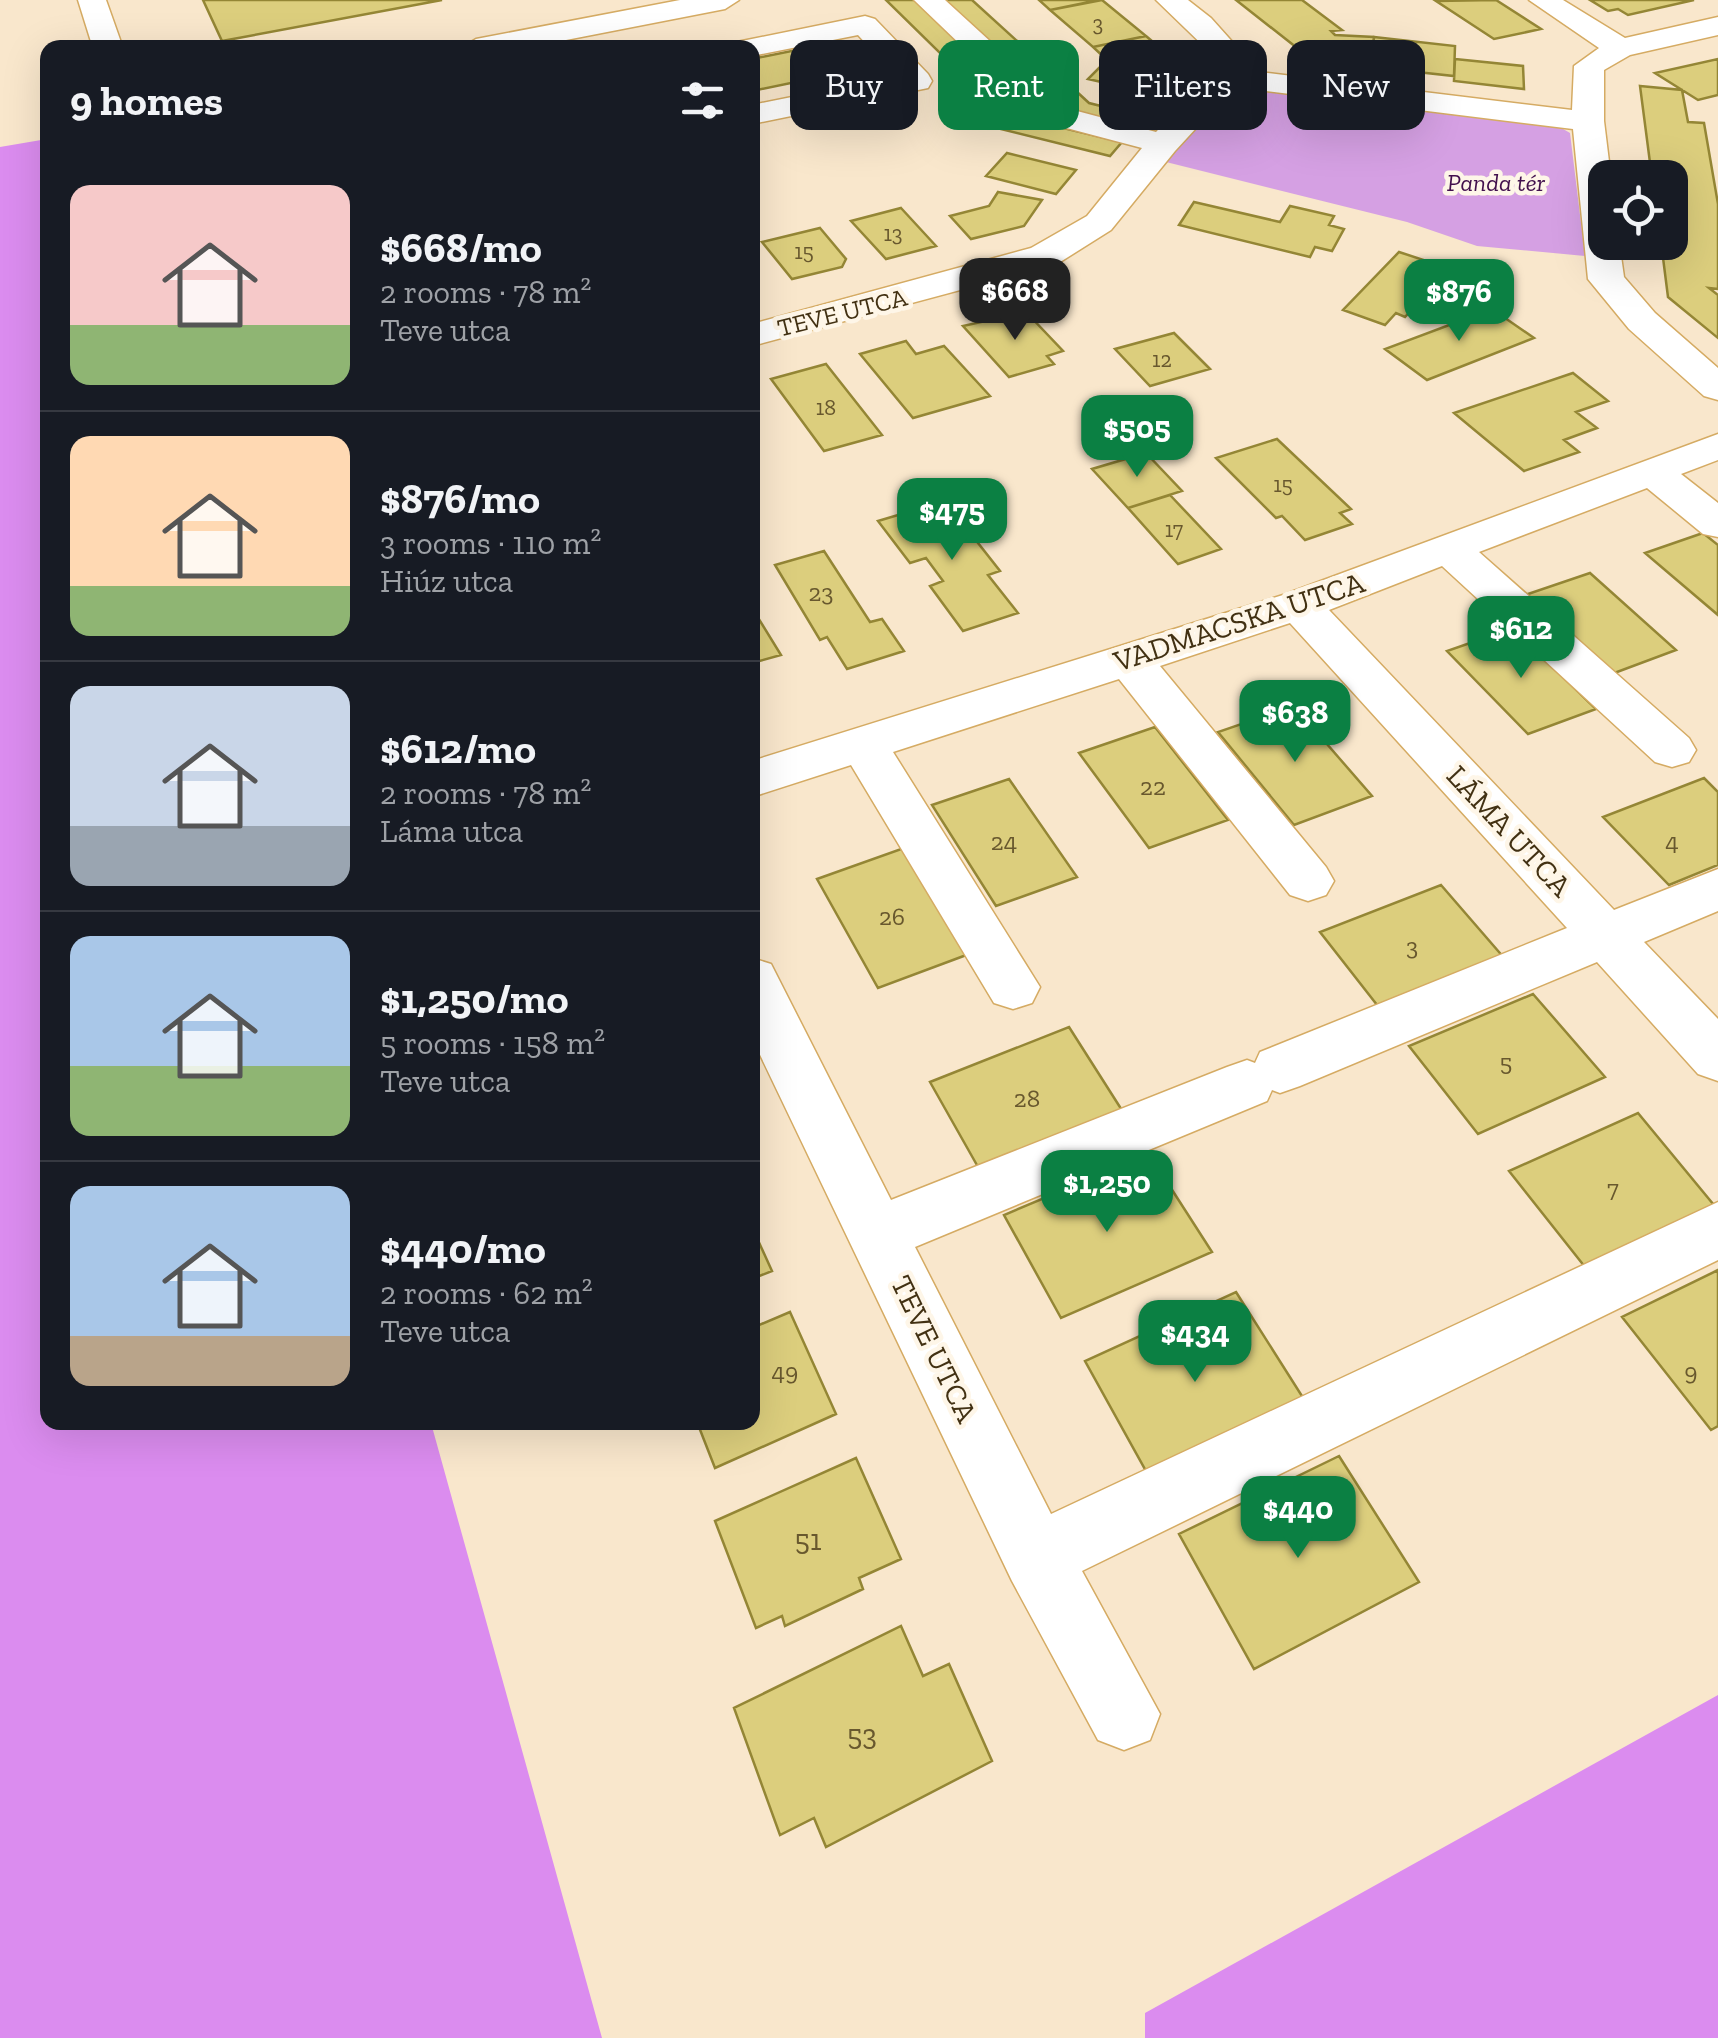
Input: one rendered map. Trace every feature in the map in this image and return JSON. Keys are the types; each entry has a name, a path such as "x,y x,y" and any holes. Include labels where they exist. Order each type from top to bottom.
{"street":[{"path":"92,0 105,40"},
{"path":"543,40 642,7 724,0"},
{"path":"760,113 917,82 840,0"},
{"path":"928,0 1050,114 1163,144"},
{"path":"1170,0 1216,40"},
{"path":"1543,0 1620,48"},
{"path":"760,46 865,25"},
{"path":"1718,26 1620,48 1589,66 1588,120 1606,279 1642,321 1718,388"},
{"path":"1267,82 1588,120"},
{"name":"TEVE UTCA","path":"760,333 1044,256 1099,223 1176,130"},
{"name":"VADMACSKA UTCA","path":"760,776 1299,605 1718,446"},
{"path":"1654,473 1718,524"},
{"path":"1449,550 1672,750"},
{"name":"LÁMA UTCA","path":"1299,605 1718,1057"},
{"path":"1128,659 1308,881"},
{"path":"863,744 1013,987"},
{"path":"878,1234 1718,889"},
{"name":"TEVE UTCA","path":"760,996 1036,1557 1124,1714"},
{"path":"1036,1557 1718,1230"}],"green space":[{"name":"Panda tér","path":"1267,90 1287,92 1287,130 1425,130 1425,109 1558,126 1570,133 1585,256 1477,246 1407,222 1162,161 1188,130 1267,130"}],"shaded area":[{"path":"40,140 40,1430 433,1430 602,2038 0,2038 0,147"},
{"path":"1718,1695 1718,2038 1145,2038 1145,2013"}],"building":[{"path":"203,0 442,0 227,40 222,40"},
{"path":"886,0 916,0 957,40 938,40 938,51"},
{"path":"940,0 972,0 1016,40 984,40"},
{"path":"1039,0 1099,0 1050,10"},
{"path":"1102,0 1146,36 1099,40 1099,46 1093,47 1050,10"},
{"path":"1236,0 1302,0 1342,30 1331,31 1335,35 1374,37 1374,40 1287,40"},
{"path":"1496,0 1541,29 1494,39 1436,1"},
{"path":"1590,0 1694,0 1628,15 1618,9 1608,11"},
{"path":"1425,43 1455,46 1454,76 1425,73"},
{"path":"790,51 790,83 760,89 760,57"},
{"path":"1455,59 1523,66 1524,89 1454,81"},
{"path":"1718,59 1718,95 1698,100 1655,73"},
{"path":"1099,68 1099,81 1088,79"},
{"path":"1640,86 1682,90 1688,122 1704,123 1718,204 1718,289 1709,288 1718,295 1718,338 1668,297 1663,260 1688,260 1688,160 1650,160"},
{"path":"1079,94 1099,106 1099,121 1079,115"},
{"path":"1005,130 1072,130 1122,142 1110,156"},
{"path":"1007,153 1076,170 1056,194 986,176"},
{"path":"998,192 1042,200 1024,226 971,239 950,216 989,206"},
{"path":"1194,202 1280,222 1290,206 1334,216 1329,225 1344,229 1332,251 1315,247 1310,257 1179,225"},
{"path":"901,208 936,246 886,259 851,221"},
{"path":"820,228 846,259 842,267 792,279 762,242"},
{"path":"1399,252 1445,267 1436,277 1464,286 1449,302 1426,294 1405,317 1396,313 1385,325 1343,310"},
{"path":"1492,309 1534,338 1427,380 1385,349"},
{"path":"1026,312 1063,351 1047,356 1054,364 1009,377 963,326"},
{"path":"1174,333 1210,369 1150,386 1115,349"},
{"path":"906,341 916,354 944,346 990,396 913,418 860,354"},
{"path":"826,364 882,435 824,451 771,379"},
{"path":"1573,373 1608,401 1576,412 1597,428 1564,440 1579,452 1524,471 1454,413"},
{"path":"1277,439 1351,509 1340,513 1352,524 1305,540 1282,516 1276,518 1216,458"},
{"path":"1146,453 1182,491 1128,508 1092,469"},
{"path":"1170,495 1221,549 1178,564 1128,508"},
{"path":"945,501 1000,571 988,575 1018,613 963,631 930,586 943,581 926,558 910,563 878,521"},
{"path":"1703,533 1718,545 1718,615 1645,553"},
{"path":"824,551 870,622 882,619 904,651 847,669 827,637 820,640 775,565"},
{"path":"1590,573 1676,650 1609,675 1525,595"},
{"path":"760,621 781,655 760,661"},
{"path":"1513,628 1596,709 1528,734 1447,651"},
{"path":"1294,706 1372,796 1294,825 1218,732"},
{"path":"1155,727 1228,820 1149,848 1079,753"},
{"path":"1704,778 1718,792 1718,865 1669,885 1603,817"},
{"path":"1009,779 1077,877 996,906 932,805"},
{"path":"904,848 969,954 878,988 817,879"},
{"path":"1441,885 1505,959 1381,1010 1320,932"},
{"path":"1533,994 1605,1077 1478,1134 1409,1046"},
{"path":"1069,1027 1125,1115 982,1174 930,1082"},
{"path":"1638,1113 1718,1210 1589,1272 1509,1171"},
{"path":"1149,1154 1212,1252 1061,1318 1004,1215"},
{"path":"760,1245 772,1271 760,1276"},
{"path":"1718,1270 1718,1426 1711,1430 1622,1317"},
{"path":"1236,1292 1307,1404 1151,1480 1085,1361"},
{"path":"790,1312 836,1414 715,1468 700,1430 760,1430 760,1325"},
{"path":"1339,1456 1419,1582 1254,1669 1179,1534"},
{"path":"856,1458 901,1559 859,1578 863,1589 785,1626 782,1616 756,1628 715,1521"},
{"path":"901,1626 923,1676 949,1664 992,1761 826,1847 814,1818 780,1835 734,1708"}]}
